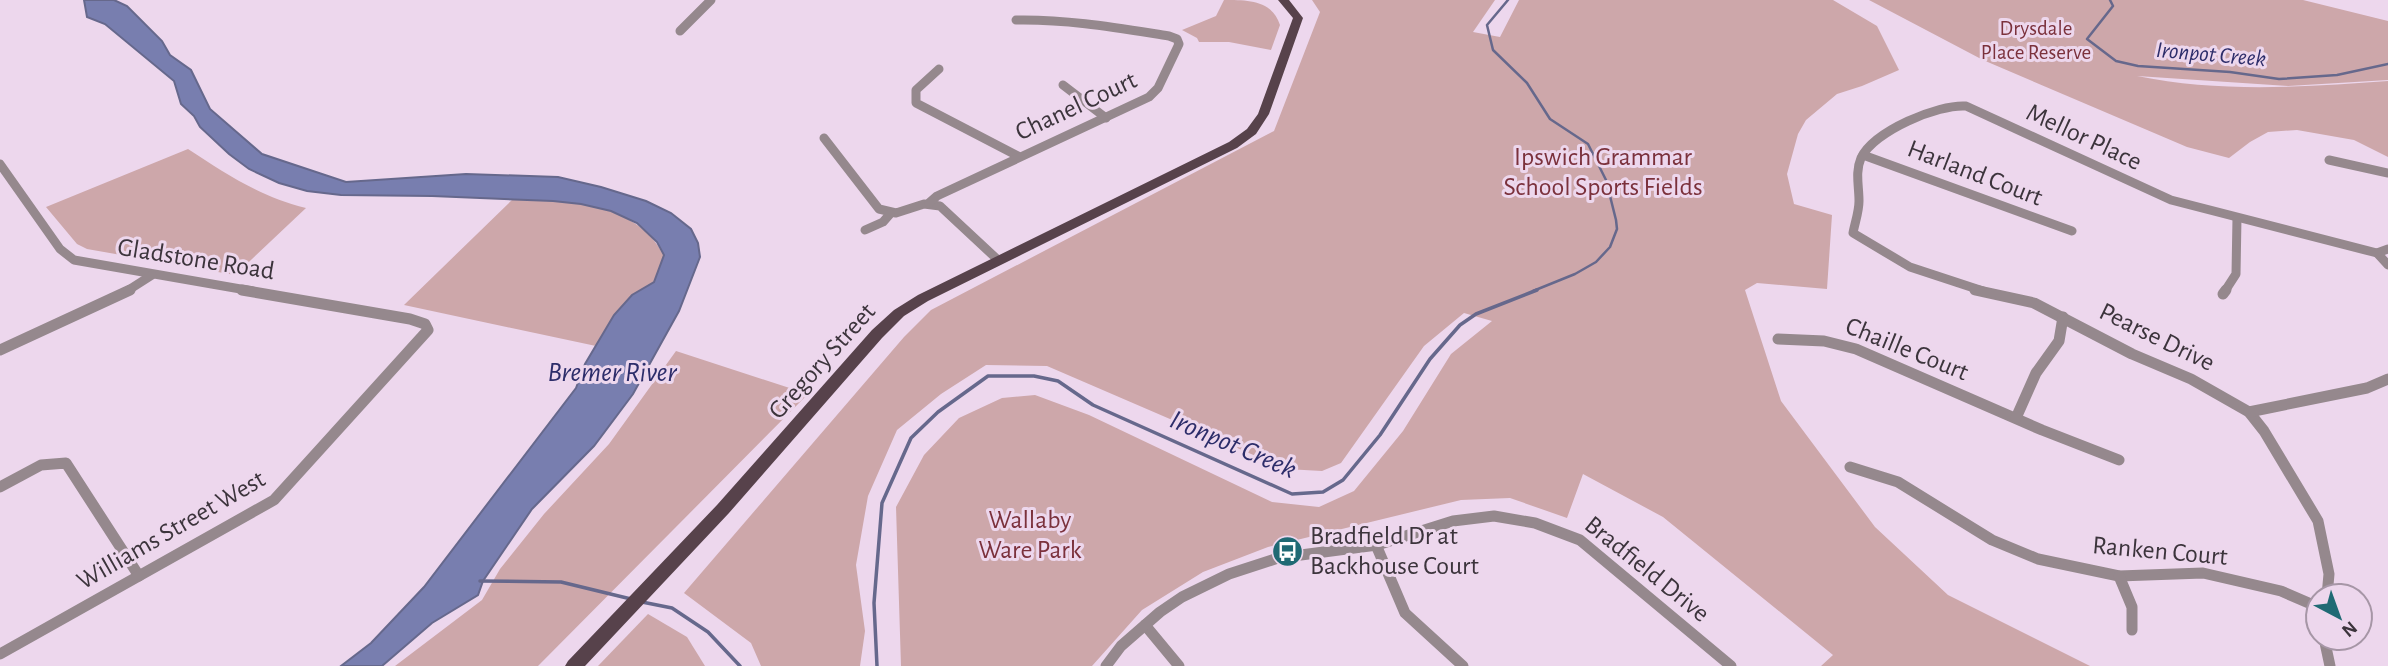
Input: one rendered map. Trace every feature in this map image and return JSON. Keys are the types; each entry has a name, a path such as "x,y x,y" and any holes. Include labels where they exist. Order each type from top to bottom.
{"main road":[{"path":"1275,0 1287,10 1293,28"},
{"path":"1283,0 1296,13 1297,19 1293,28"},
{"name":"Gregory Street","path":"574,666 680,556 888,322 923,298 1233,145 1255,130 1265,113 1293,28"}],"street":[{"path":"680,31 711,0"},
{"name":"Chanel Court","path":"866,230 883,222 890,214 929,203 937,196 1017,156 1106,118 1156,91 1179,44 1177,39 1169,36 1091,24 1037,19 1016,20"},
{"path":"939,69 916,90 916,103 1007,148 1017,156"},
{"path":"1063,85 1106,118"},
{"name":"Mellor Place","path":"1863,155 1871,144 1896,127 1945,107 1955,104 1966,106 2171,200 2377,253"},
{"path":"824,138 879,209 890,214"},
{"name":"Harland Court","path":"1863,155 1940,181 2005,209 2072,231"},
{"name":"Pearse Drive","path":"1863,155 1858,169 1859,205 1853,233 1910,267 1968,288 2034,303 2132,354 2213,390 2249,412 2264,431 2318,521 2328,582"},
{"path":"2329,160 2388,173"},
{"name":"Gladstone Road","path":"0,164 67,257 88,265 410,319 422,322 428,328"},
{"path":"929,203 940,206 998,260"},
{"path":"2223,294 2236,274 2237,218"},
{"path":"2388,249 2377,253 2388,265"},
{"path":"0,350 123,294 152,275"},
{"path":"2016,418 2036,373 2059,341 2063,317"},
{"name":"Williams Street West","path":"0,654 279,496 425,336 428,328"},
{"name":"Chaille Court","path":"1778,339 1825,341 1856,349 2119,460"},
{"path":"2249,412 2367,388 2388,379"},
{"path":"0,486 44,464 60,461 66,463 139,576"},
{"name":"Ranken Court","path":"1850,467 1898,482 1992,540 2038,559 2119,576 2203,573 2281,591 2304,601"},
{"name":"Bradfield Drive","path":"1106,666 1167,606 1212,582 1277,558 1376,545 1405,539 1454,520 1481,516 1513,517 1560,530 1591,548 1731,666"},
{"path":"1376,545 1405,613 1463,666"},
{"path":"2119,576 2132,607 2132,630"},
{"path":"1145,625 1179,666"}],"green space":[{"path":"1224,0 1250,1 1271,11 1280,25 1271,50 1229,42 1199,42 1197,38 1182,30 1216,16"},
{"path":"1312,0 1495,0 1473,32 1500,37 1519,0 1833,0 1877,26 1899,70 1837,94 1806,120 1798,134 1787,174 1794,204 1832,215 1827,289 1757,283 1745,290 1781,401 1875,527 1948,595 2090,666 1821,666 1833,655 1663,517 1583,474 1567,518 1510,498 1461,500 1268,547 1203,572 1142,610 1092,666 901,666 896,507 924,455 959,418 1002,398 1035,395 1089,415 1272,502 1319,507 1354,491 1403,431 1451,354 1492,321 1464,313 1424,346 1341,463 1322,471 1286,469 1047,366 986,365 941,394 897,430 868,496 856,565 865,631 860,666 761,666 751,643 684,593 904,337 931,310 1274,131 1320,12"},
{"name":"Drysdale Place Reserve","path":"1869,0 2303,0 2388,21 2388,80 2288,86 2137,76 2231,87 2294,87 2388,81 2388,157 2354,140 2297,130 2268,132 2229,158 2187,147 1983,60"},
{"path":"188,149 259,191 306,208 235,275 87,249 77,244 46,207"},
{"path":"513,199 577,203 618,214 636,224 652,238 664,256 654,282 632,295 614,315 596,346 404,305"},
{"path":"676,351 808,394 538,666 395,666 482,600 500,569 544,514 609,444"},
{"path":"648,614 687,637 705,666 598,666"}],"water":[{"name":"Bremer River","path":"84,0 114,0 127,6 162,41 170,55 191,70 210,109 262,154 346,182 466,174 558,177 646,201 671,213 691,229 698,243 700,257 679,311 633,394 594,446 532,509 483,581 478,595 432,623 382,666 341,666 371,643 424,587 576,388 585,364 614,315 632,295 654,282 664,255 657,242 637,223 611,211 581,204 432,196 341,195 307,191 279,183 249,169 200,127 194,116 181,104 174,81 105,24 87,17"}],"waterway":[{"name":"Ironpot Creek","path":"1508,0 1487,25 1493,50 1527,83 1550,119 1588,144 1606,180 1617,229 1610,247 1596,262 1575,274 1533,291"},
{"name":"Ironpot Creek","path":"2110,0 2113,6 2087,39 2116,61 2138,66 2230,72 2279,79 2337,75 2388,64"},
{"name":"Ironpot Creek","path":"877,666 874,603 882,503 911,438 938,412 988,376 1034,376 1058,381 1093,405 1292,494 1323,492 1343,480 1380,435 1430,359 1460,325 1476,314 1537,290"},
{"name":"Ironpot Creek","path":"480,581 561,582 631,599"},
{"name":"Ironpot Creek","path":"642,602 672,608 708,632 740,666"}],"place":[{"name":"Bradfield Dr at Backhouse Court","path":"1287,551"}],"park label":[{"name":"Ipswich Grammar School Sports Fields","path":"1603,172"},
{"name":"Wallaby Ware Park","path":"1030,535"}]}
